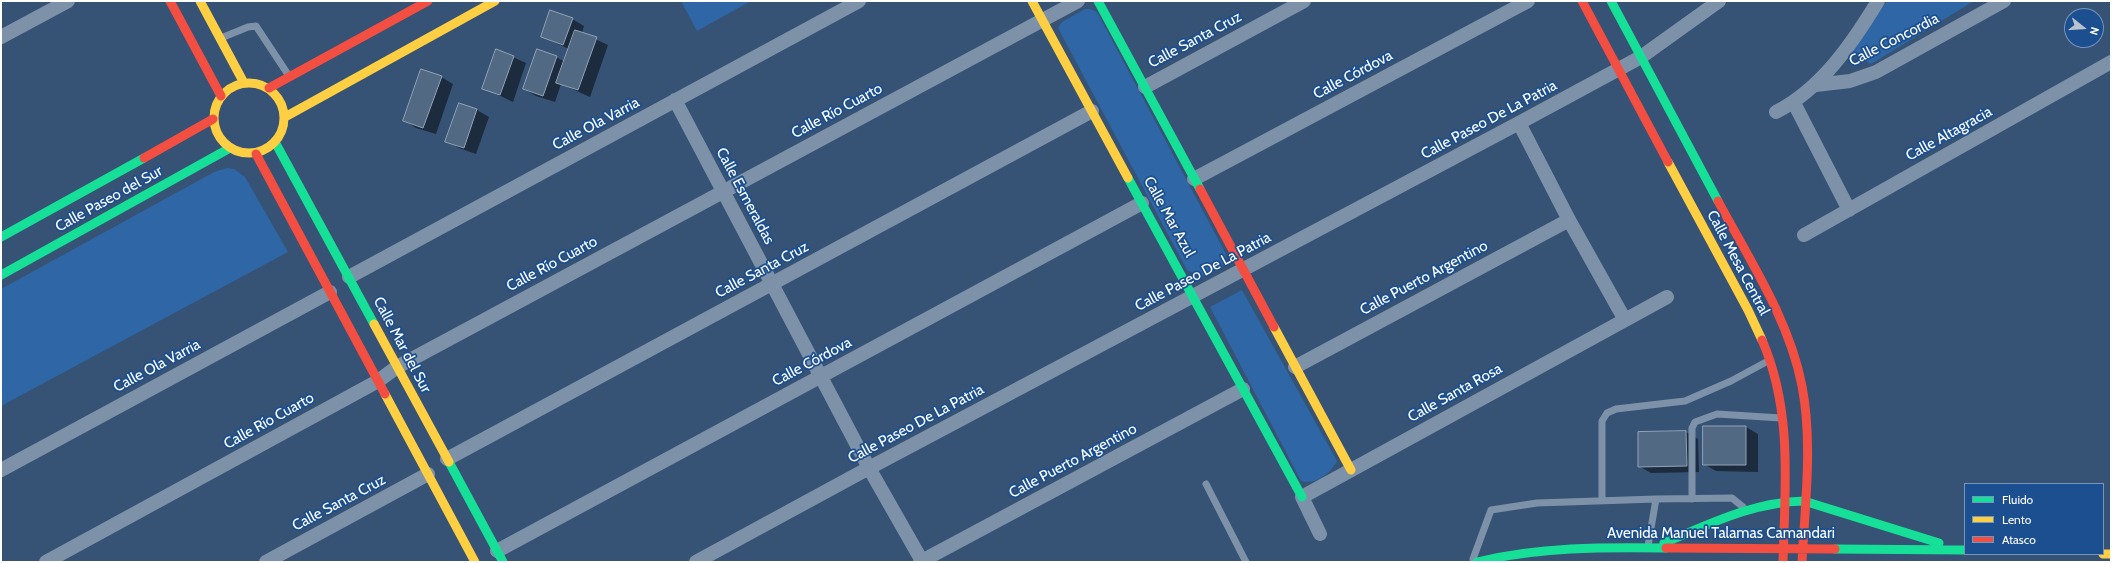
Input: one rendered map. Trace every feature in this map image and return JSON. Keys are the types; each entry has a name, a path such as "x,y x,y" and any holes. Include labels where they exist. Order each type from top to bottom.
{"main road":[{"path":"170,1 221,96"},
{"path":"269,88 428,1"},
{"path":"285,117 495,1"},
{"name":"Calle Mar Azul","path":"1032,1 1302,497"},
{"path":"1098,1 1351,470"},
{"name":"Calle Mesa Central","path":"1582,1 1733,284 1781,356 1804,398 1806,446 1802,562"},
{"name":"Calle Mesa Central","path":"1611,1 1778,314 1781,356 1778,388 1783,418 1785,447 1783,562"},
{"path":"201,2 244,83"},
{"path":"244,83 256,83 269,88 280,100 285,117 282,130 275,142 265,150 256,154 246,154 230,148 218,135 213,119 215,107 221,96 231,87 244,83"},
{"name":"Calle Paseo del Sur","path":"1,236 213,119"},
{"name":"Calle Mar del Sur","path":"275,142 500,556"},
{"name":"Calle Paseo del Sur","path":"1,275 230,148"},
{"path":"256,154 475,562"},
{"path":"1652,546 1690,532 1718,518 1746,509 1785,500 1804,501 1964,550"},
{"name":"Avenida Manuel Talamas Camandari","path":"1477,562 1506,555 1544,550 1652,546 1964,550"}],"street":[{"path":"1,37 68,1"},
{"name":"Calle Ola Varria","path":"348,277 859,1"},
{"name":"Calle Río Cuarto","path":"46,562 378,381 397,367 1078,1"},
{"name":"Calle Santa Cruz","path":"1144,87 1304,1"},
{"name":"Calle Córdova","path":"1194,179 1528,1"},
{"name":"Calle Paseo De La Patria","path":"696,562 869,468 1641,57 1719,1"},
{"name":"Calle Concordia","path":"1776,112 1794,103 1816,85 1860,28 1878,1"},
{"name":"Calle Concordia","path":"1816,85 1850,81 1876,72 2004,1"},
{"name":"Calle Altagracia","path":"1804,235 2111,62"},
{"name":"Calle Esmeraldas","path":"675,100 869,468 921,561"},
{"path":"1794,103 1849,210"},
{"name":"Calle Santa Cruz","path":"447,459 1092,111"},
{"path":"1519,123 1569,220 1625,320"},
{"name":"Calle Córdova","path":"500,556 821,376 1142,203"},
{"name":"Calle Puerto Argentino","path":"1296,367 1569,220"},
{"name":"Calle Ola Varria","path":"1,470 330,292"},
{"name":"Calle Santa Rosa","path":"1302,497 1667,297"},
{"name":"Calle Puerto Argentino","path":"921,561 1243,389"},
{"name":"Calle Santa Cruz","path":"266,562 428,474"},
{"name":"Calle Mar Azul","path":"1302,497 1320,534"}],"lane":[{"path":"219,38 244,28 256,26 289,76"},
{"path":"1602,500 1602,421 1607,413 1616,409 1685,401 1731,381 1781,356"},
{"path":"1692,499 1692,428 1695,422 1717,414 1783,418"},
{"path":"1206,484 1246,562"},
{"path":"1472,562 1491,510 1537,503 1602,500 1732,498 1746,509"},
{"path":"1652,546 1656,499"}],"shaded area":[{"path":"681,1 751,1 697,31"},
{"path":"1887,1 1974,1 1871,64 1850,52"},
{"path":"1085,9 1090,9 1097,12 1226,254 1225,264 1201,277 1187,270 1058,28 1062,22"},
{"path":"227,168 234,169 245,177 288,252 1,406 1,289 214,172"},
{"path":"1242,290 1337,461 1331,470 1317,480 1307,482 1301,481 1210,307"}],"building":[{"path":"550,10 573,18 563,45 541,37"},
{"path":"575,30 597,37 578,90 556,83"},
{"path":"496,49 514,56 500,95 482,89"},
{"path":"537,49 557,56 543,96 523,89"},
{"path":"421,69 442,76 423,128 403,121"},
{"path":"459,103 477,109 464,148 445,142"},
{"path":"1703,426 1746,426 1746,465 1703,465"},
{"path":"1686,431 1687,466 1638,467 1638,432"}],"traffic: fast":[{"path":"1098,1 1200,189"},
{"path":"1611,1 1718,201"},
{"path":"275,142 374,324"},
{"path":"1,275 230,148"},
{"path":"1,237 144,158"},
{"path":"1128,178 1302,497"},
{"path":"449,462 503,562"},
{"path":"1664,543 1732,515 1767,505 1804,501 1939,543"},
{"path":"1477,562 1524,553 1571,549 1666,548"},
{"path":"1835,549 1964,550"}],"traffic: slow":[{"path":"200,1 244,83"},
{"path":"285,117 495,1"},
{"path":"1032,1 1128,178"},
{"path":"242,83 256,83 269,89 278,98 284,111 284,118 282,131 274,143 256,153 242,153 229,147 220,138 214,125 214,111 220,98 229,89 242,83"},
{"path":"1668,162 1748,310 1762,340"},
{"path":"374,324 449,462"},
{"path":"1274,327 1351,470"},
{"path":"385,394 475,562"},
{"path":"2104,554 2111,554"}],"traffic: jam":[{"path":"170,1 221,96"},
{"path":"269,88 428,1"},
{"path":"1582,1 1668,162"},
{"path":"144,158 213,119"},
{"path":"256,154 385,394"},
{"path":"1200,189 1274,327"},
{"path":"1718,201 1755,267 1778,313 1796,361 1802,386 1808,451 1802,562"},
{"path":"1762,340 1772,367 1779,394 1783,422 1785,450 1783,562"},
{"path":"1666,548 1835,549"}]}
